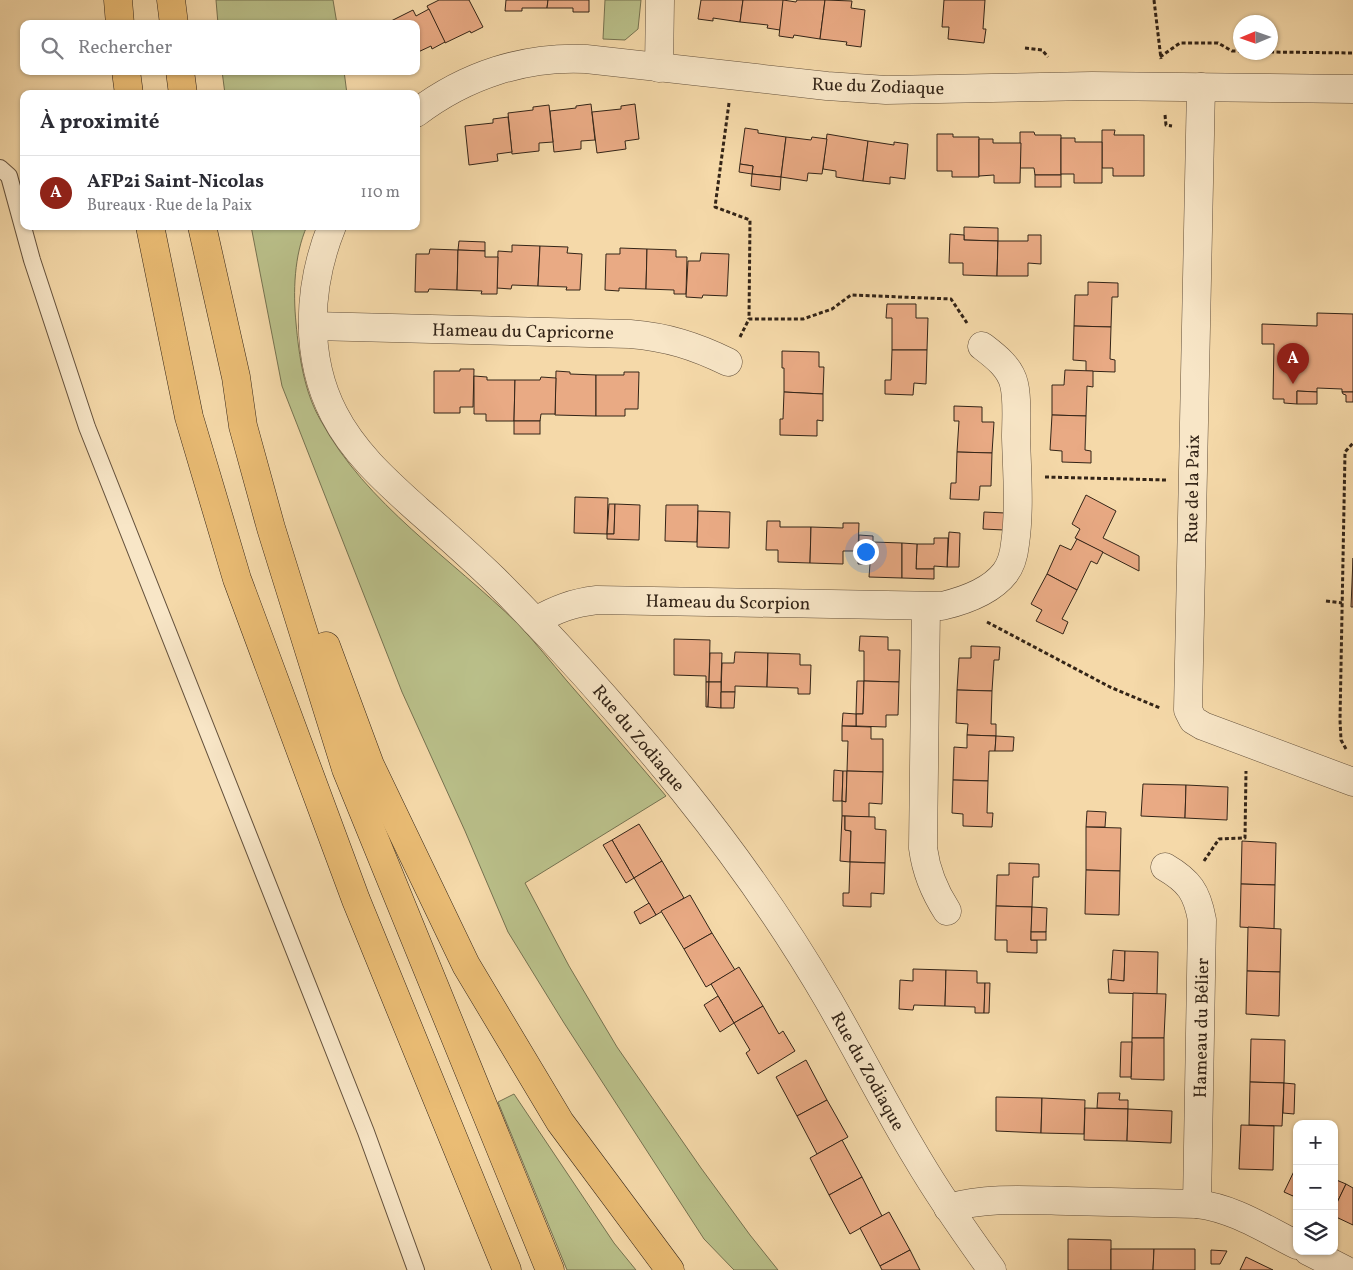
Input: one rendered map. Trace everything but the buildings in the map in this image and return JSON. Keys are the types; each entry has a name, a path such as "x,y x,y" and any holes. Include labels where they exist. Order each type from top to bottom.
{"highway":[{"path":"118,0 120,20"},
{"path":"170,0 173,20"},
{"path":"127,75 128,90"},
{"path":"181,75 182,90"},
{"path":"151,230 189,417 237,579 356,900 508,1270"},
{"path":"203,230 236,377 244,426 271,528 346,769 550,1270"},
{"path":"236,377 326,645 370,765 462,956 560,1122 670,1270"},
{"path":"452,1132 499,1270"}],"street":[{"path":"659,68 660,0"},
{"name":"Rue du Zodiaque","path":"420,110 474,78 518,64 565,58 827,86 872,89 1022,86 1200,86 1353,89"},
{"name":"Rue de la Paix","path":"1188,710 1200,86"},
{"name":"Rue du Zodiaque","path":"331,230 322,254 317,278 313,326 318,372 333,412 360,454 377,473 464,551 572,659 626,720 706,819 733,855 827,997 917,1159 948,1208 992,1270"},
{"name":"Hameau du Capricorne","path":"313,326 646,336 678,341 728,362"},
{"name":"Hameau du Scorpion","path":"535,621 559,608 580,602 597,600 942,606 957,603 994,583 1004,574 1012,561 1016,545 1016,396 1014,382 1006,367 982,346"},
{"path":"926,607 923,848 925,864 931,881 947,911"},
{"path":"1188,710 1196,723 1352,781"},
{"name":"Hameau du Bélier","path":"1165,867 1179,875 1188,884 1200,906 1202,934 1197,1204"},
{"path":"948,1208 981,1201 1018,1200 1197,1204 1220,1208 1234,1213 1293,1243"},
{"path":"1316,1255 1345,1270"}],"lane":[{"path":"0,168 9,176 20,216"},
{"path":"24,230 87,427 358,1113 416,1270"}],"path":[{"path":"1154,0 1163,86"},
{"path":"1151,57 1160,57 1180,43 1218,43 1233,51"},
{"path":"1025,48 1042,50 1049,58"},
{"path":"1278,52 1353,53"},
{"path":"728,362 749,319 750,220 715,208 732,75"},
{"path":"749,319 803,319 832,308 851,295 950,299 982,346"},
{"path":"1348,752 1341,740 1342,603 1345,452 1353,443"},
{"path":"1017,476 1193,481"},
{"path":"1326,601 1342,603"},
{"path":"957,603 979,618 1110,687 1160,708 1176,711 1188,710"},
{"path":"1188,884 1219,839 1245,838 1248,743"}],"green space":[{"path":"216,0 333,0 336,20 218,20"},
{"path":"605,0 641,0 638,29 625,40 603,39"},
{"path":"223,75 345,75 346,90 224,90"},
{"path":"252,230 306,230 299,249 295,286 295,311 303,374 315,410 340,451 361,479 386,505 518,624 666,796 525,883 569,966 617,1047 701,1168 778,1270 734,1270 704,1239 564,1023 508,932 402,692 282,386"},
{"path":"514,1094 614,1243 636,1270 567,1270 498,1102"}],"place":[{"name":"AFP2i Saint-Nicolas","path":"1293,384"}]}
